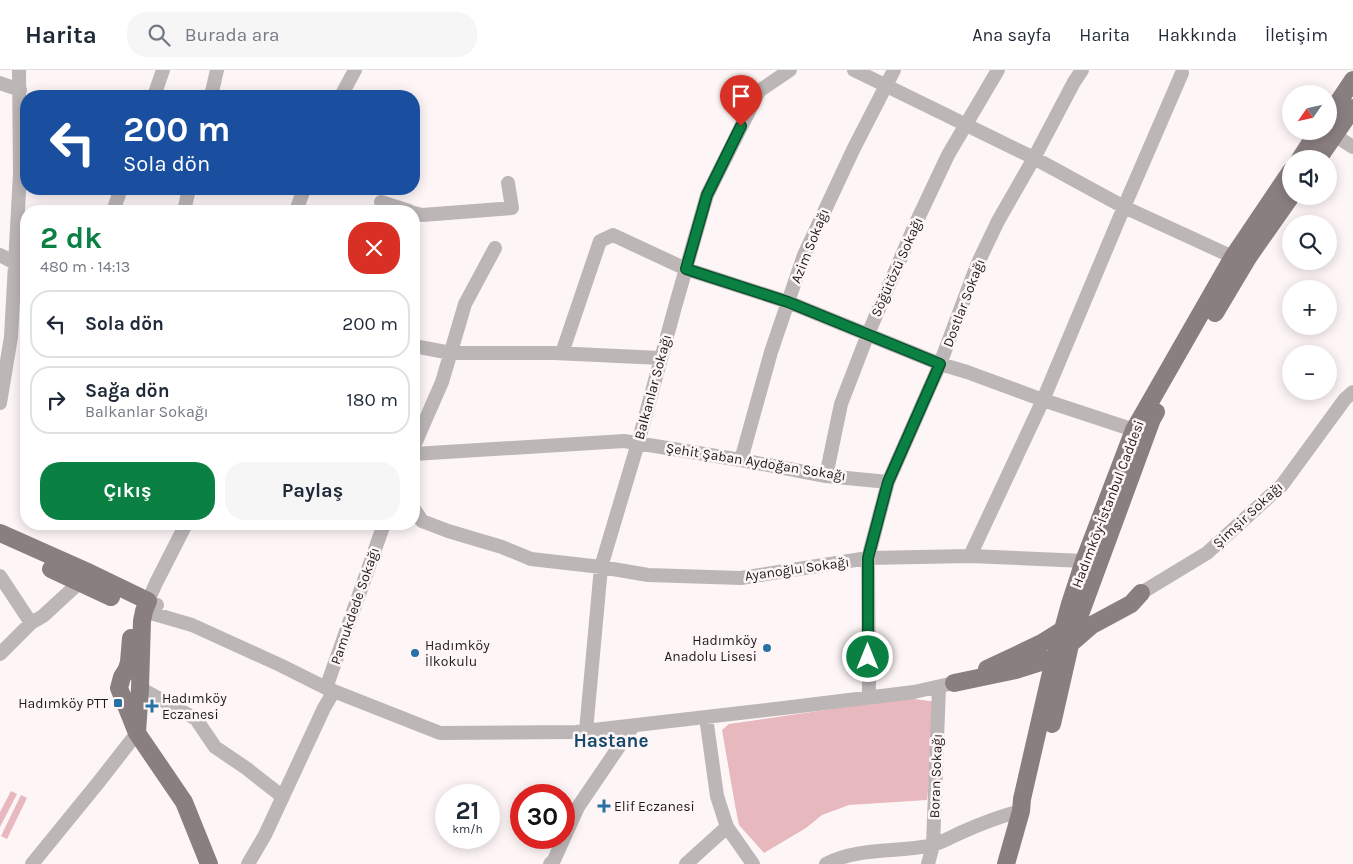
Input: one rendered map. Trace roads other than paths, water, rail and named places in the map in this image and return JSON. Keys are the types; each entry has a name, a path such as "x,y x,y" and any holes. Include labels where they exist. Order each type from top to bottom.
{"main road":[{"path":"1338,102 1353,80"},
{"path":"1338,122 1353,108"},
{"path":"1309,150 1319,140"},
{"name":"Hadımköy-İstanbul Caddesi","path":"1006,864 1022,812 1044,757 1066,638 1084,561 1134,430 1233,258 1282,184"},
{"name":"Hadımköy-İstanbul Caddesi","path":"1022,812 1022,799 1054,658 1078,620 1152,419 1248,256 1285,205"},
{"path":"0,533 90,573 142,604"},
{"path":"0,546 80,582 142,604"},
{"path":"1078,620 1098,609 1141,594"},
{"path":"947,685 1042,643 1066,638 1092,626 1131,604 1141,594"},
{"path":"137,733 142,604"},
{"path":"142,604 133,616 129,662 119,688 137,733 184,802 209,864"},
{"path":"947,685 1016,670 1054,658"}],"street":[{"path":"19,70 21,90"},
{"path":"156,90 163,70"},
{"path":"212,90 217,70"},
{"path":"344,90 355,70"},
{"name":"Balkanlar Sokağı","path":"586,731 601,567 638,443 707,195 759,91 790,70"},
{"path":"854,70 1034,158 1124,207 1233,258"},
{"name":"Azim Sokağı","path":"741,460 770,352 804,255 894,70"},
{"name":"Söğütözü Sokağı","path":"826,476 840,404 868,334 915,225 948,155 998,70"},
{"name":"Dostlar Sokağı","path":"869,697 868,558 888,482 940,364 977,265 998,221 1082,70"},
{"path":"970,556 1043,400 1182,73"},
{"path":"0,83 20,98"},
{"path":"1338,139 1353,147"},
{"path":"420,214 512,208 508,183"},
{"path":"1,398 20,195"},
{"path":"381,202 390,205"},
{"path":"562,353 600,241 613,235 686,269 788,302 940,364 1134,430"},
{"path":"420,432 442,382 466,304 495,248"},
{"path":"0,255 15,263"},
{"path":"420,347 451,353 562,353 661,358"},
{"name":"Şimşir Sokağı","path":"1141,594 1207,554 1282,485 1345,400 1353,392"},
{"name":"Şehit Şaban Aydoğan Sokağı","path":"420,454 624,441 826,476 888,482"},
{"name":"Ayanoğlu Sokağı","path":"420,517 422,520 448,531 531,559 601,567 648,576 741,578 868,558 970,556 1084,561"},
{"path":"142,604 174,530"},
{"path":"142,604 156,584 183,530"},
{"name":"Pamukdede Sokağı","path":"248,864 265,834 324,708 382,530"},
{"path":"0,576 31,623"},
{"path":"0,654 31,623 43,616 80,582"},
{"path":"142,604 330,689 440,733 586,731 914,692 947,685"},
{"name":"Boran Sokağı","path":"928,864 933,845 947,685"},
{"path":"140,688 196,720 215,747 283,797"},
{"path":"706,717 717,796 727,827 753,864"},
{"path":"554,863 578,807 633,726"},
{"path":"32,864 137,733"},
{"path":"826,864 836,859 871,852 933,845 975,826 1009,814 1022,812"},
{"path":"686,864 727,827"}],"place":[{"name":"Hadımköy Anadolu Lisesi","path":"767,648"},
{"name":"Hadımköy İlkokulu","path":"415,653"},
{"name":"Hadımköy PTT","path":"118,703"},
{"name":"Hadımköy Eczanesi","path":"152,706"},
{"name":"Elif Eczanesi","path":"604,806"}],"district":[{"name":"Hastane","path":"611,741"}]}
